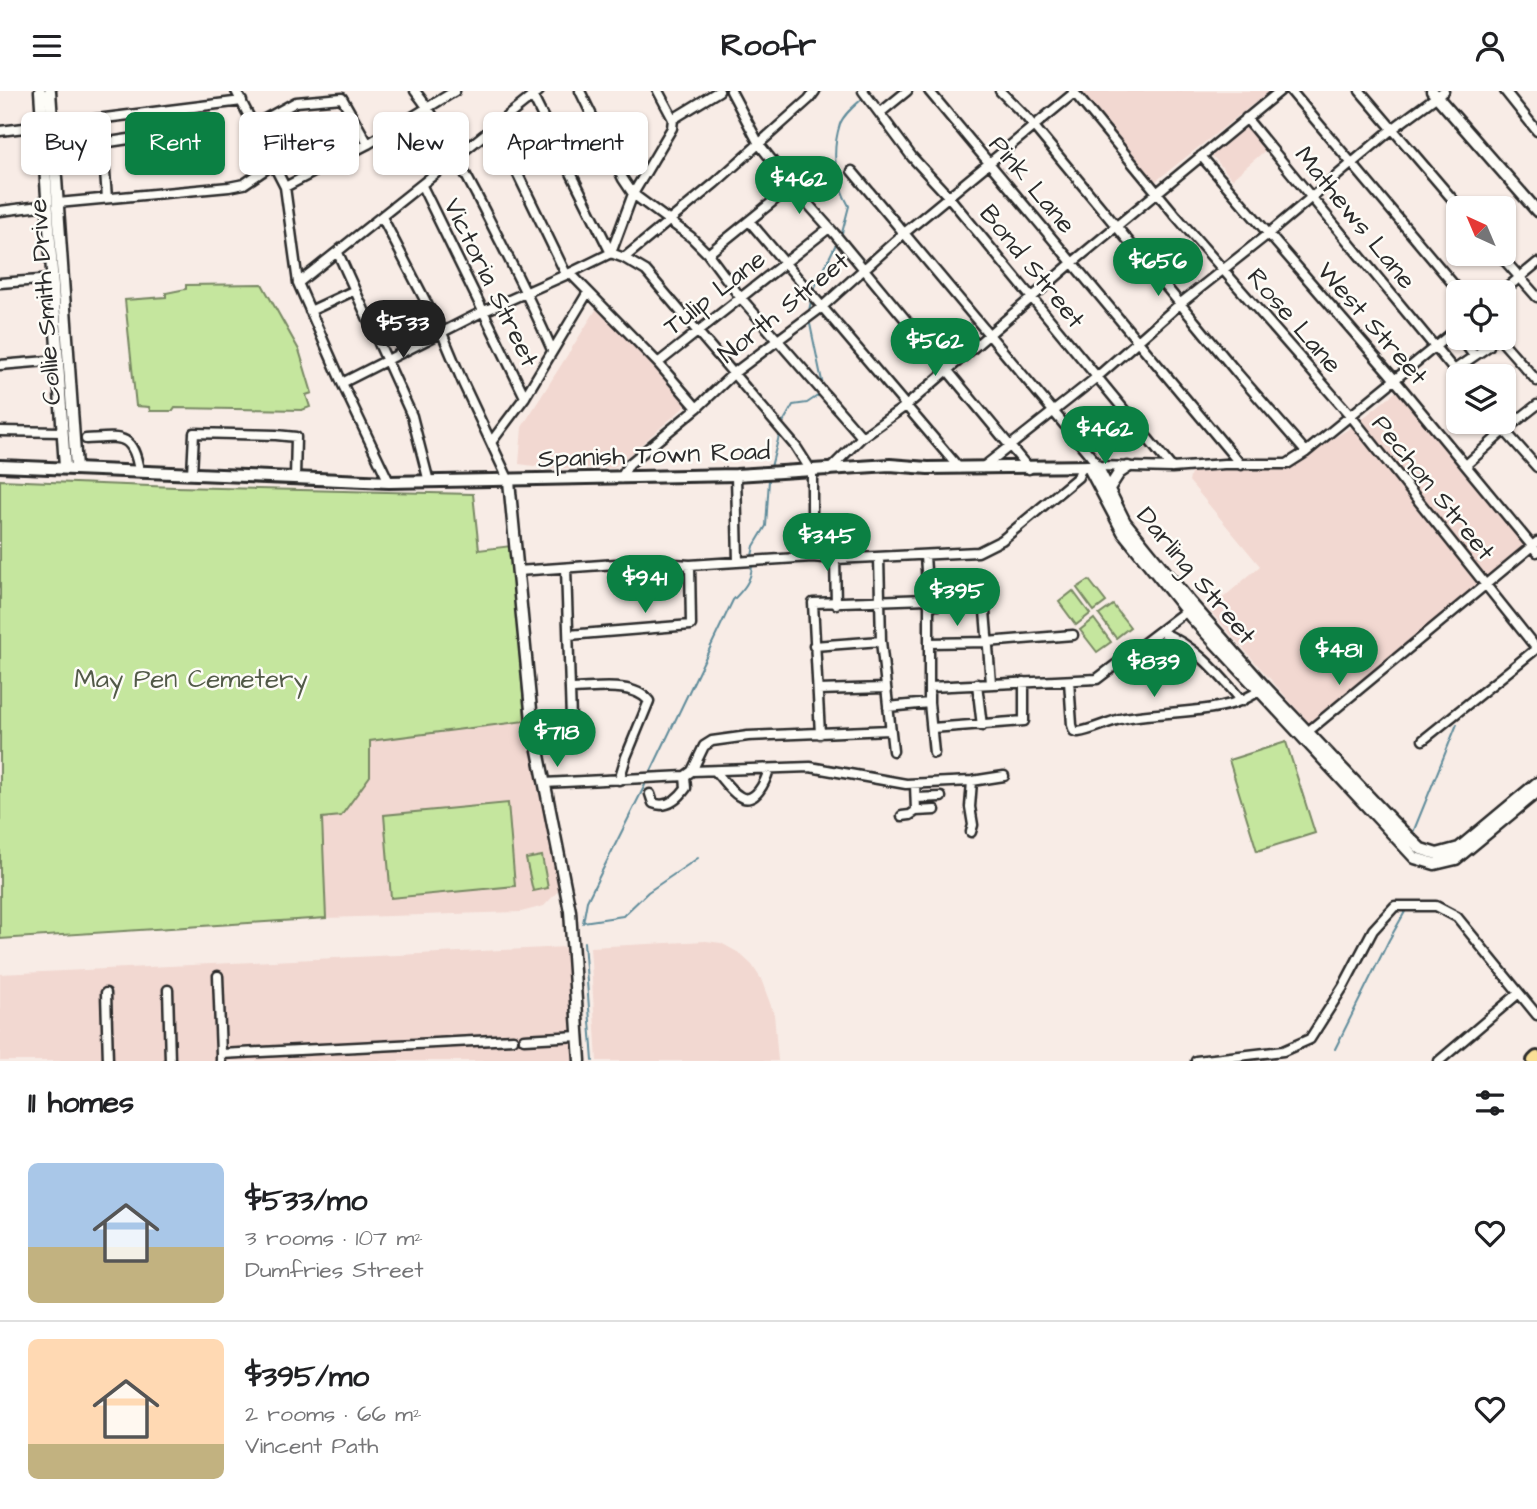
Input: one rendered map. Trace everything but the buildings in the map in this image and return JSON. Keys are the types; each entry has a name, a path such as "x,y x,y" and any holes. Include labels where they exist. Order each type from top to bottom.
{"main road":[{"name":"Spanish Town Road","path":"0,466 389,482 736,475 890,465 1029,469 1089,466"}],"street":[{"name":"Collie Smith Drive","path":"40,91 45,112"},
{"name":"Collie Smith Drive","path":"49,112 50,91"},
{"path":"236,91 248,112"},
{"path":"415,91 431,112"},
{"path":"285,187 368,144 456,91"},
{"path":"580,91 633,194 670,220 708,254 740,297 862,437"},
{"path":"342,383 482,312 611,253 633,194 672,128 673,119 658,91"},
{"path":"673,119 719,91"},
{"path":"731,91 759,144 792,186 1029,469"},
{"path":"624,258 759,144 807,95 815,91"},
{"name":"Bond Street","path":"863,91 912,157 948,196 1172,468"},
{"path":"880,113 907,91"},
{"name":"Pink Lane","path":"929,91 1241,464"},
{"path":"1000,91 1117,225 1306,452"},
{"path":"828,471 862,437 906,405 1117,225 1280,91"},
{"path":"1291,91 1450,280"},
{"path":"1360,91 1449,196"},
{"path":"1505,91 1537,131"},
{"path":"512,112 534,92 611,253 646,271 796,447 812,472 812,557"},
{"name":"North Street","path":"621,478 629,464 697,408 734,373 822,307 903,234 1074,92"},
{"name":"Rose Lane","path":"1074,92 1157,193 1350,415"},
{"path":"982,468 1097,377 1181,303 1438,93 1537,211"},
{"path":"277,112 296,101 342,98 350,112"},
{"path":"161,112 242,101"},
{"name":"Mathews Lane","path":"1246,118 1449,364"},
{"path":"359,128 368,144"},
{"path":"0,131 21,129"},
{"path":"107,198 103,146 109,142 125,140"},
{"name":"West Street","path":"1200,156 1535,547"},
{"path":"518,571 644,562 690,565 812,557 835,559 978,552 1002,540 1089,466 1094,460 852,171"},
{"name":"Collie Smith Drive","path":"51,175 71,468"},
{"path":"0,211 229,187 244,184 257,175"},
{"path":"280,175 285,187 298,283 389,482"},
{"path":"298,283 434,175"},
{"path":"466,175 526,291 552,350"},
{"path":"519,175 568,274 658,363 697,408"},
{"name":"Victoria Street","path":"422,185 525,397"},
{"path":"708,254 792,186"},
{"name":"Collie Smith Drive","path":"53,204 53,279 63,432 71,468"},
{"path":"382,217 442,333 509,481 532,720 570,911 580,1061"},
{"path":"750,222 959,468"},
{"name":"Tulip Lane","path":"658,363 829,228"},
{"path":"338,253 411,416 429,482"},
{"path":"1516,280 1537,263"},
{"path":"1510,266 1537,297"},
{"path":"0,282 53,279"},
{"path":"310,311 355,290"},
{"path":"492,441 525,397 587,292"},
{"name":"Spanish Town Road","path":"1089,466 1172,468 1287,464 1306,452 1446,338"},
{"path":"1470,350 1474,356"},
{"path":"1466,364 1483,350"},
{"path":"1510,350 1537,381"},
{"path":"0,365 59,360"},
{"path":"1516,421 1537,405"},
{"name":"Pechon Street","path":"1350,415 1537,649"},
{"path":"0,431 63,432"},
{"path":"192,474 194,433 276,435 296,437 295,478"},
{"path":"1466,465 1501,434"},
{"path":"1508,434 1537,467"},
{"path":"86,439 121,437 127,440 133,447 139,471"},
{"name":"Darling Street","path":"1089,466 1108,490 1129,528 1261,689"},
{"name":"Darling Street","path":"1089,466 1114,520 1186,611 1388,825 1421,849 1445,853 1459,848 1537,783"},
{"path":"1108,490 1119,473 1128,467"},
{"path":"736,475 738,562"},
{"path":"1305,735 1485,585 1535,547"},
{"path":"925,556 929,603 929,703 934,753"},
{"path":"879,557 884,688 893,751"},
{"path":"835,559 836,604"},
{"path":"569,635 691,625 690,565"},
{"path":"532,720 570,720 566,568"},
{"path":"927,578 955,576"},
{"path":"820,734 813,603 880,600 929,603 984,599 991,683"},
{"path":"929,687 1069,681 1101,677 1186,611"},
{"path":"1161,632 1185,642 1213,667 1242,701"},
{"path":"929,643 987,642 1073,635"},
{"path":"814,646 881,641"},
{"path":"1423,740 1537,649"},
{"path":"1069,681 1072,725 1078,733 1138,716 1208,709 1242,701 1261,689"},
{"path":"932,728 1024,721 1024,682"},
{"path":"977,684 982,726"},
{"path":"818,690 884,688"},
{"path":"571,689 638,691 649,701 625,757 619,780"},
{"path":"888,707 929,703"},
{"path":"650,794 653,803 658,806 668,804 686,788 689,774 708,742 748,736 890,730"},
{"name":"Darling Street","path":"1305,735 1320,745 1409,853 1421,861 1446,863 1465,853 1537,792"},
{"path":"544,783 810,767 890,783 972,781 1004,776"},
{"path":"715,771 739,797 746,798 755,795 762,788 769,769"},
{"path":"971,832 972,781"},
{"path":"915,784 916,811"},
{"path":"916,798 941,797"},
{"path":"902,816 916,811 935,810"},
{"path":"1196,1061 1283,1051 1310,1039 1343,987 1373,930 1395,906 1423,905 1445,909 1457,917 1537,1015"},
{"path":"218,976 221,1058 513,1039"},
{"path":"168,990 170,1061"},
{"path":"106,993 108,1061"},
{"path":"1439,1061 1519,993"},
{"path":"524,1039 579,1036"}],"shaded area":[{"path":"1077,91 1270,91 1152,184"},
{"path":"1246,122 1268,148 1232,179 1210,153"},
{"path":"599,305 617,328 689,403 614,468 549,468 519,464 522,427"},
{"path":"1398,390 1525,546 1310,724 1209,610 1260,566 1189,481 1192,470 1289,465 1352,427"},
{"path":"525,721 559,870 560,889 544,906 521,912 326,918 322,817 341,815 370,740"},
{"path":"706,941 721,943 739,953 752,965 761,979 774,1014 778,1061 597,1061 590,947"},
{"path":"566,947 573,1061 0,1061 0,974"}],"green space":[{"path":"262,284 299,350 312,393 306,395 310,407 302,410 175,408 173,411 150,411 149,407 136,406 125,300 166,297 166,293 186,289 186,285"},
{"name":"May Pen Cemetery","path":"0,480 473,494 479,550 511,546 525,721 370,741 370,776 341,816 322,818 326,918 0,939"},
{"path":"1089,580 1106,602 1094,611 1077,588"},
{"path":"1073,591 1090,614 1076,625 1059,602"},
{"path":"1113,605 1130,627 1116,638 1099,615"},
{"path":"1094,619 1111,642 1097,652 1080,630"},
{"path":"1286,742 1315,833 1257,851 1229,760"},
{"path":"508,803 515,886 391,898 384,815"},
{"path":"542,856 548,888 533,891 526,859"}],"waterway":[{"path":"842,233 849,206 840,187 836,167 837,135 844,117 862,99"},
{"path":"813,291 835,246"},
{"path":"809,311 811,301"},
{"path":"810,324 823,386"},
{"path":"782,424 793,405 807,403 819,395"},
{"path":"771,467 779,436"},
{"path":"752,556 754,546 766,526 769,480"},
{"path":"651,771 733,600 748,580 752,566"},
{"path":"1412,835 1457,724"},
{"path":"583,923 587,901 645,785"},
{"path":"583,922 623,916 648,892 698,858"},
{"path":"1335,1049 1406,910"},
{"path":"584,942 593,1061"}]}
